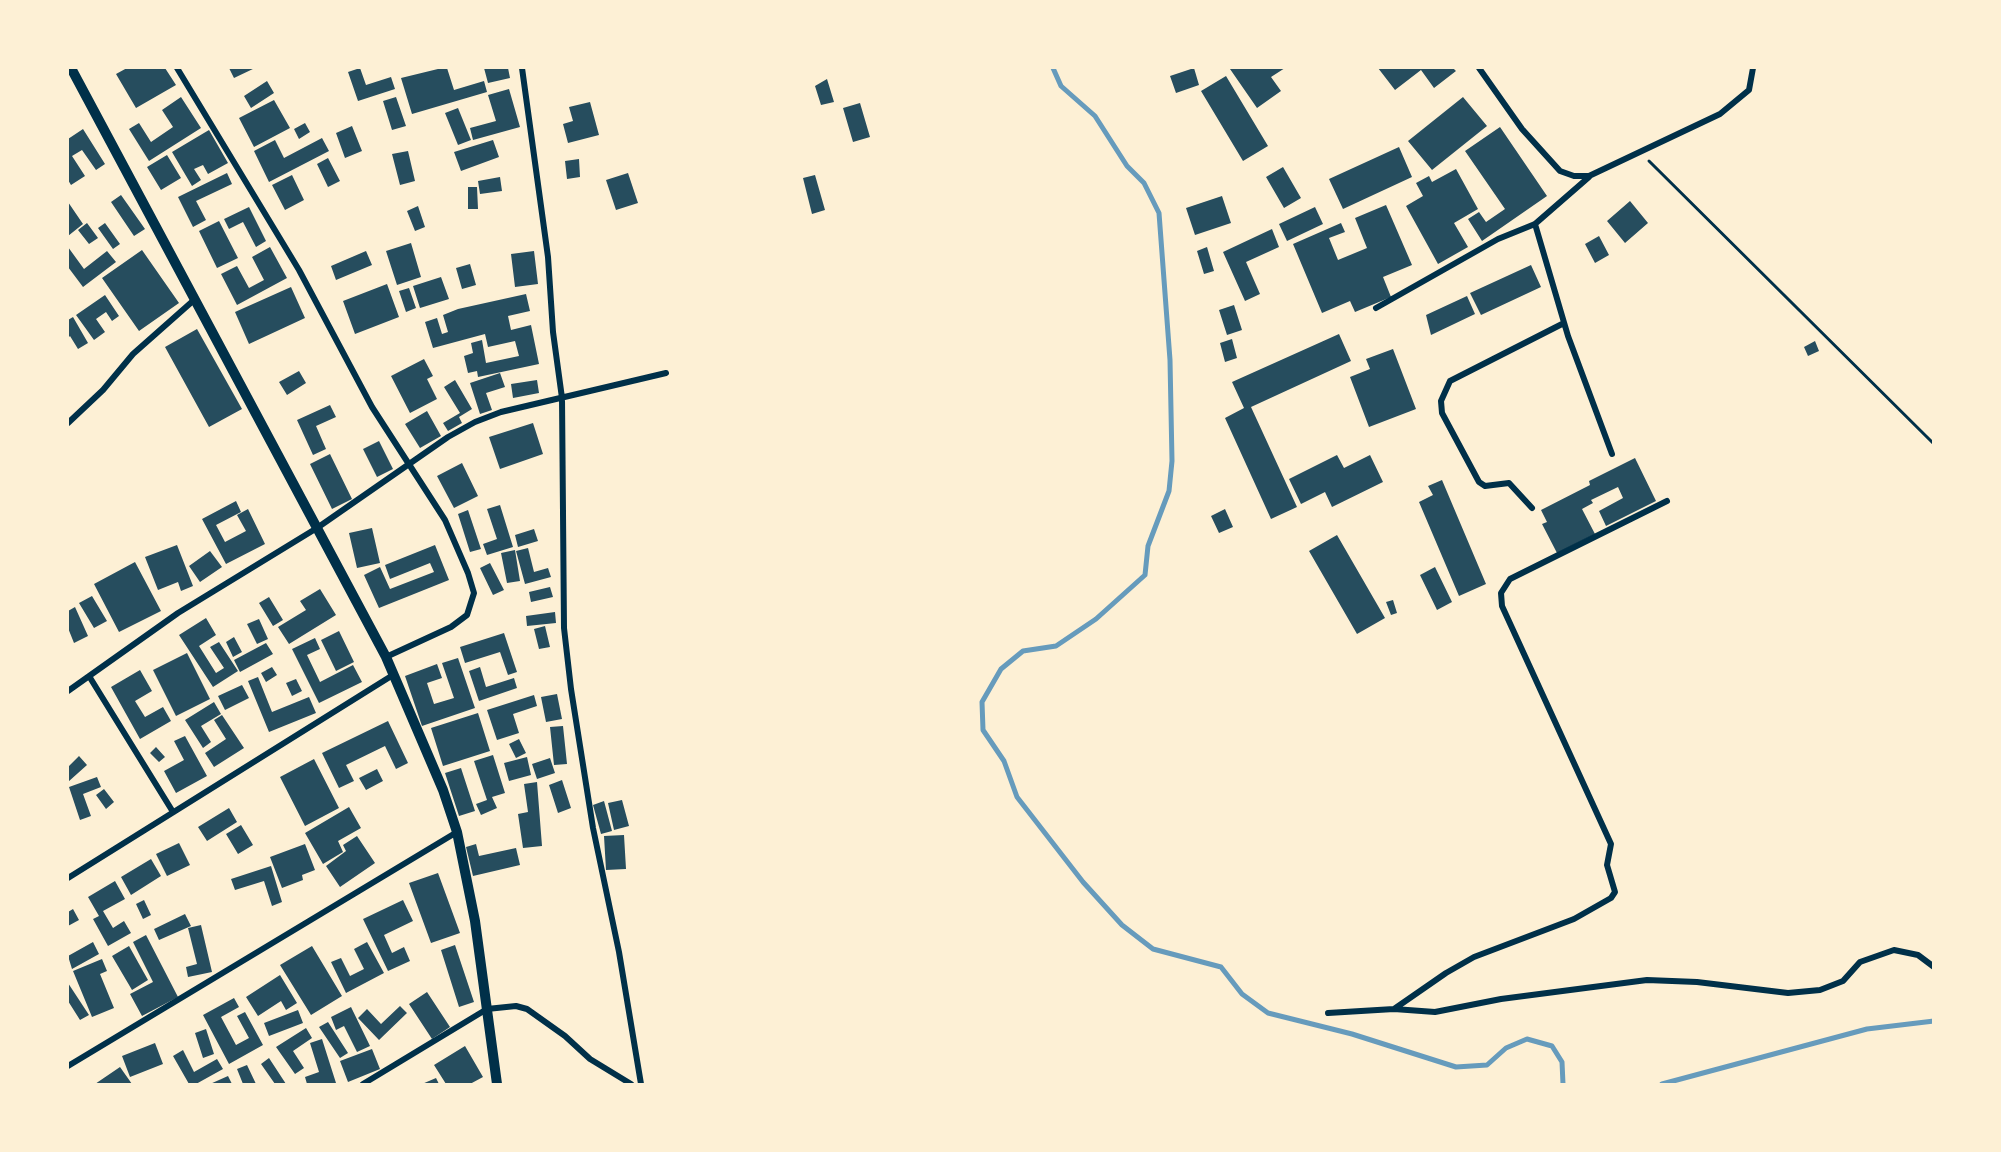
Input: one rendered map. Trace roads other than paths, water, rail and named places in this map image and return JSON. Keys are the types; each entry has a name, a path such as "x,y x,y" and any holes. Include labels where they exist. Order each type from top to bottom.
{"street":[{"path":"71,68 386,657 443,790 458,832 475,921 497,1084"},
{"path":"177,68 299,270 372,407 445,520 468,573 474,593 467,615 451,627 386,657"},
{"path":"522,68 548,257 553,332 562,398 564,628 571,689 593,828 619,952 641,1084"},
{"path":"1479,68 1522,129 1560,171 1574,176 1589,177"},
{"path":"1376,308 1498,239 1535,224 1589,177 1719,114 1749,90 1753,68"},
{"path":"1535,224 1564,323 1612,454"},
{"path":"68,423 103,390 133,354 194,300"},
{"path":"1532,508 1509,483 1485,486 1479,482 1442,413 1441,401 1450,381 1564,323"},
{"path":"68,691 178,613 317,528 410,466 448,437 475,422 501,412 666,373"},
{"path":"1394,1009 1446,973 1474,957 1574,919 1611,898 1615,892 1607,866 1611,844 1568,755 1502,606 1501,593 1510,579 1667,501"},
{"path":"68,878 393,675"},
{"path":"89,676 173,812"},
{"path":"68,1066 458,832"},
{"path":"1328,1013 1394,1009 1444,1011 1501,999 1647,980 1697,982 1788,993 1820,990 1843,981 1860,962 1894,950 1918,955 1934,967"},
{"path":"363,1084 487,1009 516,1006 527,1009 565,1036 590,1059 631,1084"}],"waterway":[{"path":"1053,68 1061,86 1095,116 1127,166 1144,183 1159,213 1170,360 1172,461 1169,491 1148,546 1145,575 1096,619 1056,646 1023,651 1001,669 982,702 983,730 1004,761 1017,797 1083,882 1122,925 1153,949 1221,967 1242,994 1268,1013 1352,1034 1456,1067 1487,1065 1506,1048 1527,1039 1552,1046 1562,1062 1563,1084"},
{"path":"1662,1084 1867,1029 1934,1021"}]}
